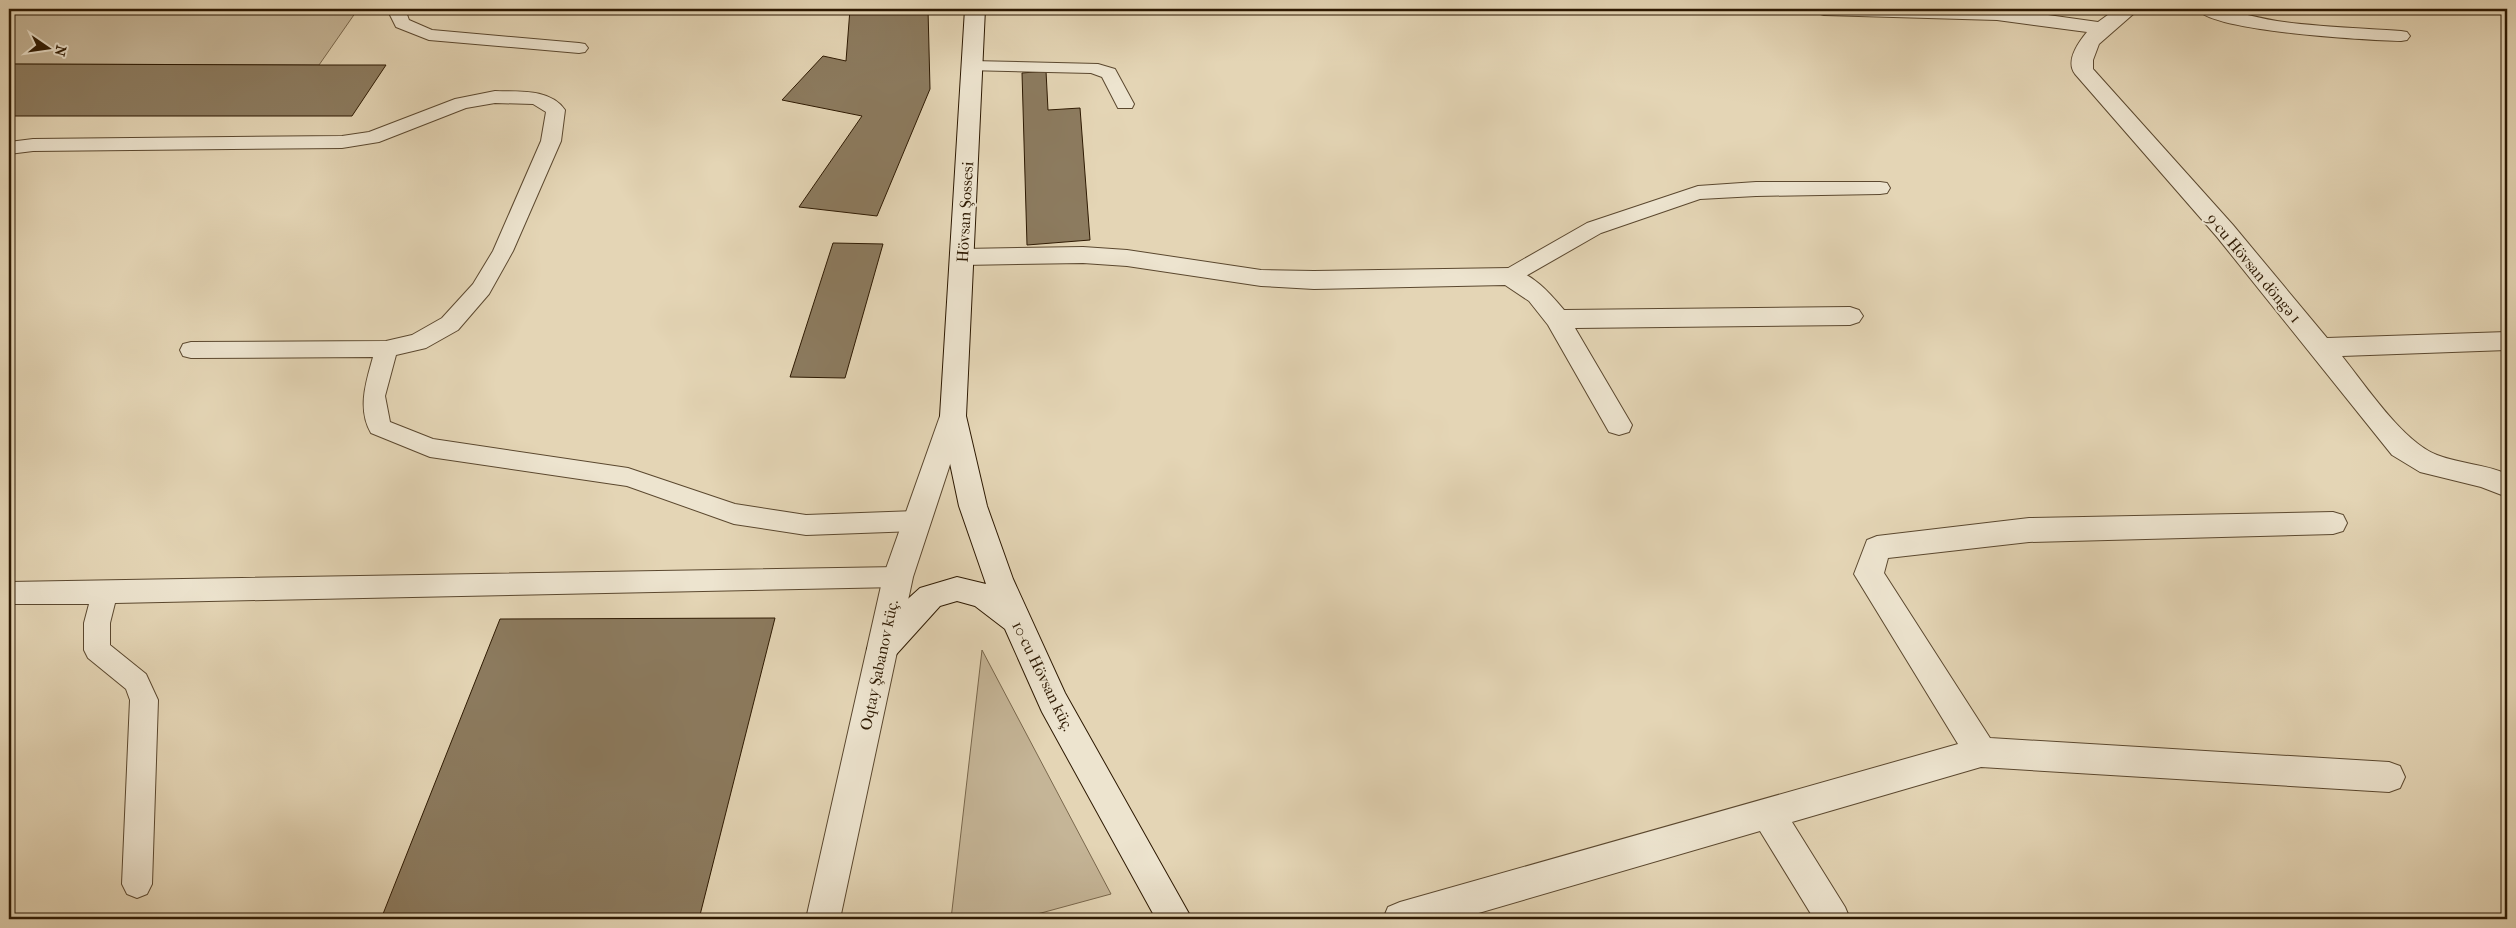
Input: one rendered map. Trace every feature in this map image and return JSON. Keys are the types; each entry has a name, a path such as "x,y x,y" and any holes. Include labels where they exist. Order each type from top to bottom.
{"street":[{"name":"Hövsan Şossesi","path":"953,416 975,9"},
{"path":"1824,9 2008,14 2064,21 2101,29"},
{"name":"9-cu Hövsan döngə 1","path":"2129,9 2101,29 2081,56 2082,70 2225,231 2402,448 2430,464 2487,477 2507,486"},
{"path":"963,257 1083,255 1127,258 1261,278 1314,280 1510,276 1538,295 1557,319 1619,425"},
{"path":"1557,319 1850,316"},
{"path":"2320,348 2507,341"},
{"name":"Oqtay Şabanov küç.","path":"823,919 898,577 953,416"},
{"name":"10-cu Hövsan küç.","path":"953,416 973,506 998,579 1016,621 1053,702 1175,919"},
{"path":"1981,752 1869,574 1877,548 2029,530 2333,523"},
{"path":"882,649 910,615 930,597 957,589 984,596 1016,621"},
{"path":"1400,919 1981,752 2389,777"},
{"path":"1768,813 1833,919"}],"lane":[{"path":"396,9 402,23 429,35 579,48"},
{"path":"2206,9 2225,16 2301,30 2400,36"},
{"path":"972,66 1092,68 1109,73 1125,104"},
{"path":"9,148 33,145 342,142 372,138 462,103 495,97 537,98 556,110 551,141 503,251 482,289 450,324 418,342 386,349 191,350"},
{"path":"1510,276 1594,228 1698,193 1756,189 1880,188"},
{"path":"386,349 374,396 379,428 430,448 628,477 734,514 806,525 916,521"},
{"path":"9,593 105,593 898,577"},
{"path":"105,593 96,623 97,650 137,682 144,700 136,884"}],"shaded area":[{"path":"9,9 358,9 319,65 9,64"},
{"path":"982,650 1111,894 1019,919 951,919"}],"building":[{"path":"850,9 928,9 930,89 877,216 799,207 862,116 782,100 823,56 846,61"},
{"path":"9,64 386,65 352,116 9,116"},
{"path":"1046,71 1048,110 1080,108 1090,240 1027,245 1022,73"},
{"path":"833,243 883,244 845,378 790,377"},
{"path":"775,618 699,919 381,919 500,619"}]}
